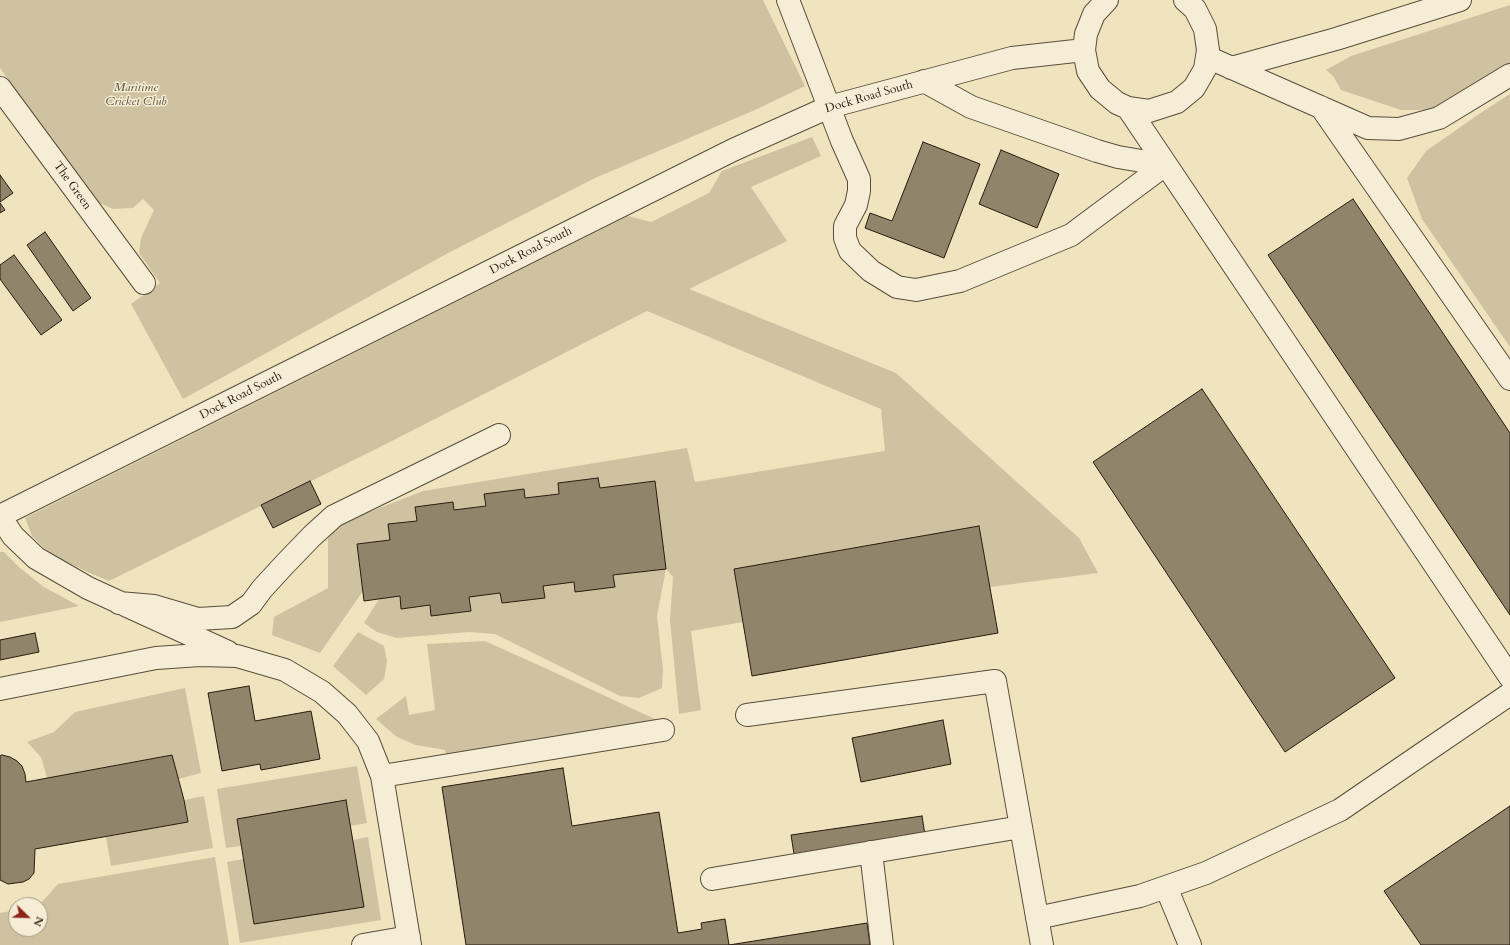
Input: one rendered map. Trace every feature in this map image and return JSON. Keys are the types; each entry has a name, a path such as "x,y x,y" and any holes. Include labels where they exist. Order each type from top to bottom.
{"street":[{"path":"788,0 829,107 859,179 859,191 856,205 846,226 845,238 850,251 871,271 897,287 916,290 960,281 1071,235 1166,165"},
{"path":"1107,0 1094,14 1086,34 1084,50 1088,71 1100,90 1117,103 1128,108 1149,111 1177,102 1194,88 1205,69 1208,50 1205,29 1195,9 1185,0"},
{"path":"1231,68 1336,39 1460,0"},
{"name":"Dock Road South","path":"0,516 733,150 829,107 1012,58 1084,50"},
{"path":"1207,57 1368,128 1399,129 1439,118 1510,75"},
{"path":"924,81 971,107 1096,151 1118,157 1166,165"},
{"name":"The Green","path":"0,88 144,283"},
{"path":"1320,107 1510,379"},
{"path":"1128,108 1510,677"},
{"path":"119,603 154,606 198,619 232,617 251,604 262,589 285,564 334,516 498,435"},
{"path":"0,516 13,536 36,558 88,588 237,656 285,670 322,692 347,714 368,741 382,776 409,941 362,945"},
{"path":"0,689 156,658 200,655 237,656"},
{"path":"747,715 995,681 1042,945"},
{"path":"1037,918 1140,896 1206,873 1340,810 1510,694"},
{"path":"382,776 663,730"},
{"path":"712,879 1021,827"},
{"path":"871,852 882,945"},
{"path":"1166,887 1190,945"}],"green space":[{"name":"Maritime Cricket Club","path":"0,0 763,0 805,86 755,110 595,178 450,252 183,399 131,304 160,283 139,253 141,238 154,210 143,199 133,208 113,209 95,201 0,68"},
{"path":"1510,5 1510,65 1434,110 1401,110 1341,90 1333,76 1326,70 1351,56"},
{"path":"1510,94 1510,347 1422,219 1407,178 1426,151"},
{"path":"812,137 821,156 751,187 787,241 689,289 896,373 1079,538 1098,573 990,587 979,526 734,569 743,622 691,631 701,710 679,714 670,620 673,577 666,569 655,481 600,488 598,478 558,483 559,494 525,498 524,489 485,494 486,506 454,510 453,502 415,507 417,521 388,524 390,540 357,544 363,591 320,653 272,635 274,617 328,588 328,528 423,491 687,448 695,482 885,451 881,409 647,311 378,448 109,581 50,554 32,536 25,518 628,216 651,222 709,193 722,171"},
{"path":"0,552 4,552 20,568 44,587 79,606 0,622"},
{"path":"666,569 657,616 663,670 662,688 639,698 620,696 495,634 469,632 397,638 377,632 364,623 379,599 400,596 401,609 430,605 432,616 471,611 470,597 500,593 502,603 544,598 543,586 574,582 615,587 613,575"},
{"path":"358,632 384,646 387,661 384,679 366,695 333,666"},
{"path":"485,641 659,721 447,757 445,750 416,745 397,737 376,719 406,696 409,715 435,710 427,644"},
{"path":"185,688 201,773 178,779 171,755 47,778 41,757 27,742 54,732 75,712"},
{"path":"357,766 367,823 350,826 346,801 237,819 241,846 226,848 217,789"},
{"path":"204,796 213,848 111,866 106,837 188,822 184,800"},
{"path":"368,837 381,920 240,943 227,862 244,859 254,924 363,907 353,840"},
{"path":"215,857 229,945 0,945 0,913 8,912 8,937 48,937 48,897 46,897 58,884"}],"building":[{"path":"923,142 980,164 944,258 865,228 870,213 892,221"},
{"path":"1001,150 1059,174 1037,228 979,204"},
{"path":"0,175 13,193 0,202"},
{"path":"1353,199 1510,433 1510,615 1268,255"},
{"path":"0,203 5,210 0,213"},
{"path":"45,232 91,298 73,311 27,245"},
{"path":"14,255 62,320 41,335 0,279 0,265"},
{"path":"1202,389 1395,678 1285,752 1093,462"},
{"path":"598,478 600,488 655,481 666,569 613,575 615,587 575,592 574,582 543,586 545,598 502,603 500,593 469,597 471,611 431,616 430,605 401,609 400,596 364,601 357,544 390,540 388,524 417,521 415,507 453,502 454,510 486,506 484,494 524,489 525,498 559,494 558,483"},
{"path":"310,481 321,504 273,528 261,505"},
{"path":"979,526 998,633 752,676 734,569"},
{"path":"35,633 39,652 0,660 0,640"},
{"path":"249,686 255,721 311,711 320,759 261,770 260,764 222,771 208,693"},
{"path":"943,720 951,764 861,782 852,738"},
{"path":"172,755 184,800 188,822 35,849 34,873 29,879 23,882 8,884 0,880 0,756 10,757 22,766 26,782"},
{"path":"563,768 572,826 659,812 678,933 702,929 701,923 725,919 729,945 466,945 442,787"},
{"path":"346,800 364,907 254,924 237,819"},
{"path":"1510,806 1510,945 1421,945 1384,891"},
{"path":"922,816 925,835 794,854 791,835"},
{"path":"867,923 870,945 729,945"}]}
